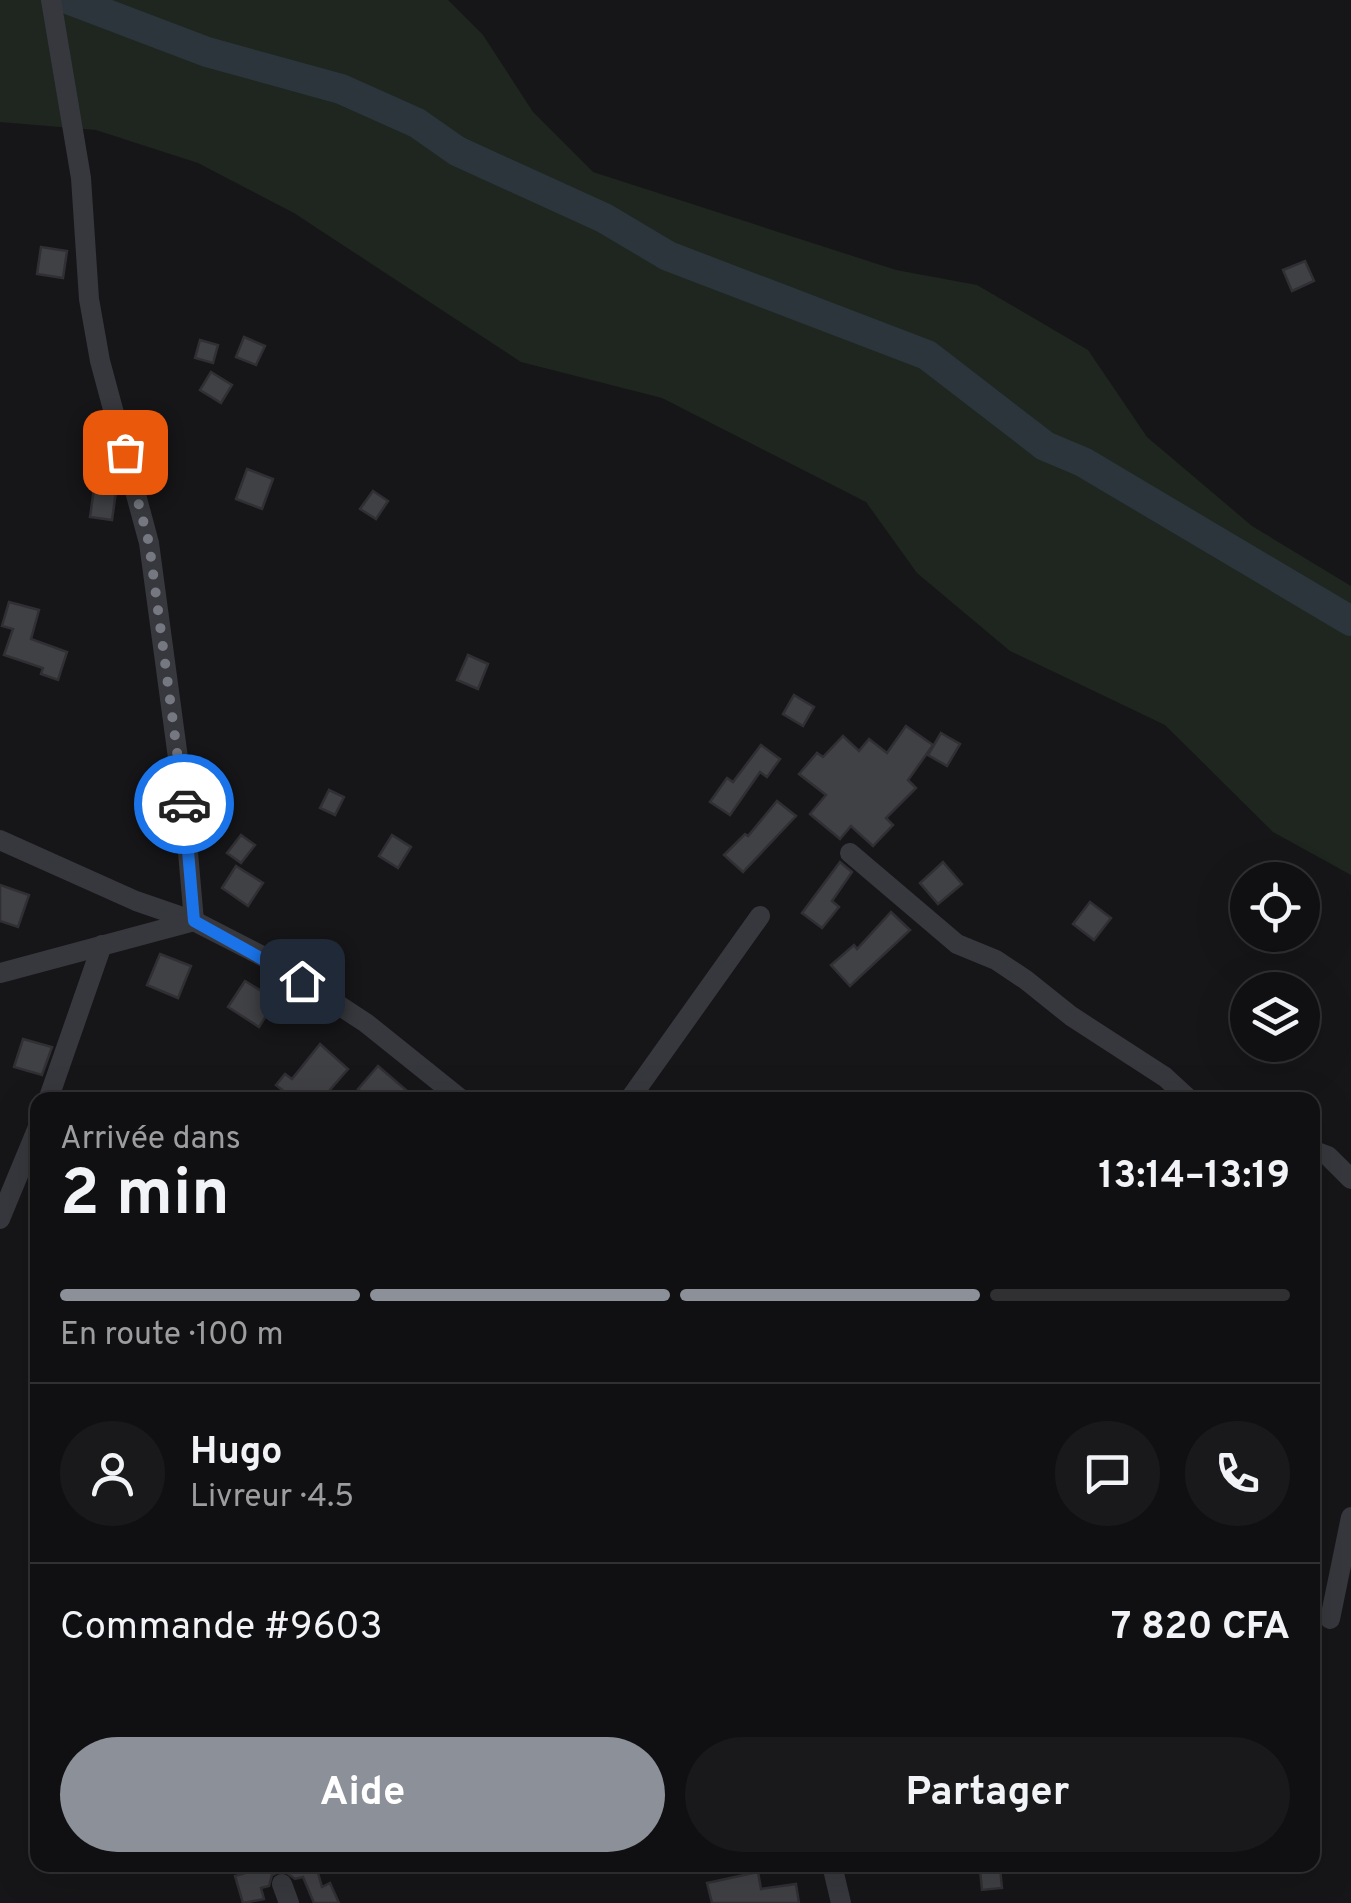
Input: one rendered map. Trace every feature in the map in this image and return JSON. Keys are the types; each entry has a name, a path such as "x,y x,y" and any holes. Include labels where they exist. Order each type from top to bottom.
{"street":[{"path":"51,0 81,178 94,330 149,543 181,776 194,921"},
{"path":"0,840 136,901 194,921 270,960 366,1023 452,1092"},
{"path":"850,854 957,944 1026,980 1071,1016 1165,1076 1182,1092"},
{"path":"635,1092 760,916"},
{"path":"0,973 194,921"},
{"path":"51,1092 102,945"},
{"path":"0,1219 30,1146"},
{"path":"1320,1153 1351,1179"},
{"path":"1330,1619 1351,1517"},
{"path":"834,1872 841,1903"}],"shaded area":[{"path":"0,0 448,0 483,35 533,112 593,172 896,270 977,285 1088,350 1147,437 1252,526 1351,586 1351,875 1273,832 1165,725 1010,651 917,573 866,502 662,398 521,362 294,213 198,163 96,130 0,122"}],"building":[{"path":"41,247 67,251 63,278 37,274"},
{"path":"1305,261 1314,281 1292,291 1283,270"},
{"path":"244,337 265,346 256,365 236,357"},
{"path":"200,340 218,345 213,363 195,358"},
{"path":"211,372 232,385 221,403 200,390"},
{"path":"247,469 273,479 262,509 236,499"},
{"path":"95,482 117,485 112,520 90,517"},
{"path":"373,491 388,501 376,519 360,509"},
{"path":"9,602 39,610 31,639 67,652 58,680 41,674 43,668 4,655 13,629 2,626"},
{"path":"468,655 488,664 478,689 457,680"},
{"path":"794,695 814,707 803,726 783,714"},
{"path":"906,726 933,745 908,780 916,788 886,818 893,825 873,846 851,826 840,839 810,814 826,795 799,774 817,753 823,757 843,736 859,751 869,739 887,753"},
{"path":"941,733 960,744 947,766 928,755"},
{"path":"761,745 780,759 767,777 760,772 730,815 710,802 727,778 733,782"},
{"path":"329,790 344,797 335,815 320,808"},
{"path":"777,801 796,816 743,872 724,855 745,834 748,836"},
{"path":"241,835 255,845 241,863 227,853"},
{"path":"392,835 411,847 398,868 379,856"},
{"path":"840,862 852,872 832,901 839,907 822,928 802,913"},
{"path":"943,862 962,884 938,904 920,883"},
{"path":"236,866 263,883 248,906 222,888"},
{"path":"0,885 29,895 18,927 0,921"},
{"path":"1090,902 1111,918 1094,940 1073,924"},
{"path":"891,912 910,930 850,986 831,965 854,945 857,949"},
{"path":"160,954 191,966 178,998 147,985"},
{"path":"245,981 276,1000 259,1027 228,1007"},
{"path":"23,1039 52,1047 42,1075 14,1067"},
{"path":"320,1044 348,1069 328,1092 285,1092 276,1085 285,1074 292,1079"},
{"path":"378,1066 406,1090 362,1092 358,1089"},
{"path":"279,1872 272,1875 269,1886 261,1888 264,1899 243,1903 235,1876"},
{"path":"286,1872 323,1872 318,1873 322,1887 330,1883 339,1903 314,1903 303,1877 295,1879"},
{"path":"758,1872 761,1889 796,1884 799,1903 712,1903 707,1883"},
{"path":"980,1872 1000,1872 1002,1888 982,1890"}],"waterway":[{"path":"70,0 207,52 341,89 417,123 457,151 604,218 668,256 927,355 1045,446 1083,462 1351,621"}],"way so far":[{"path":"125,452 149,543 184,804"}],"route":[{"path":"184,804 194,921 302,981"}]}
